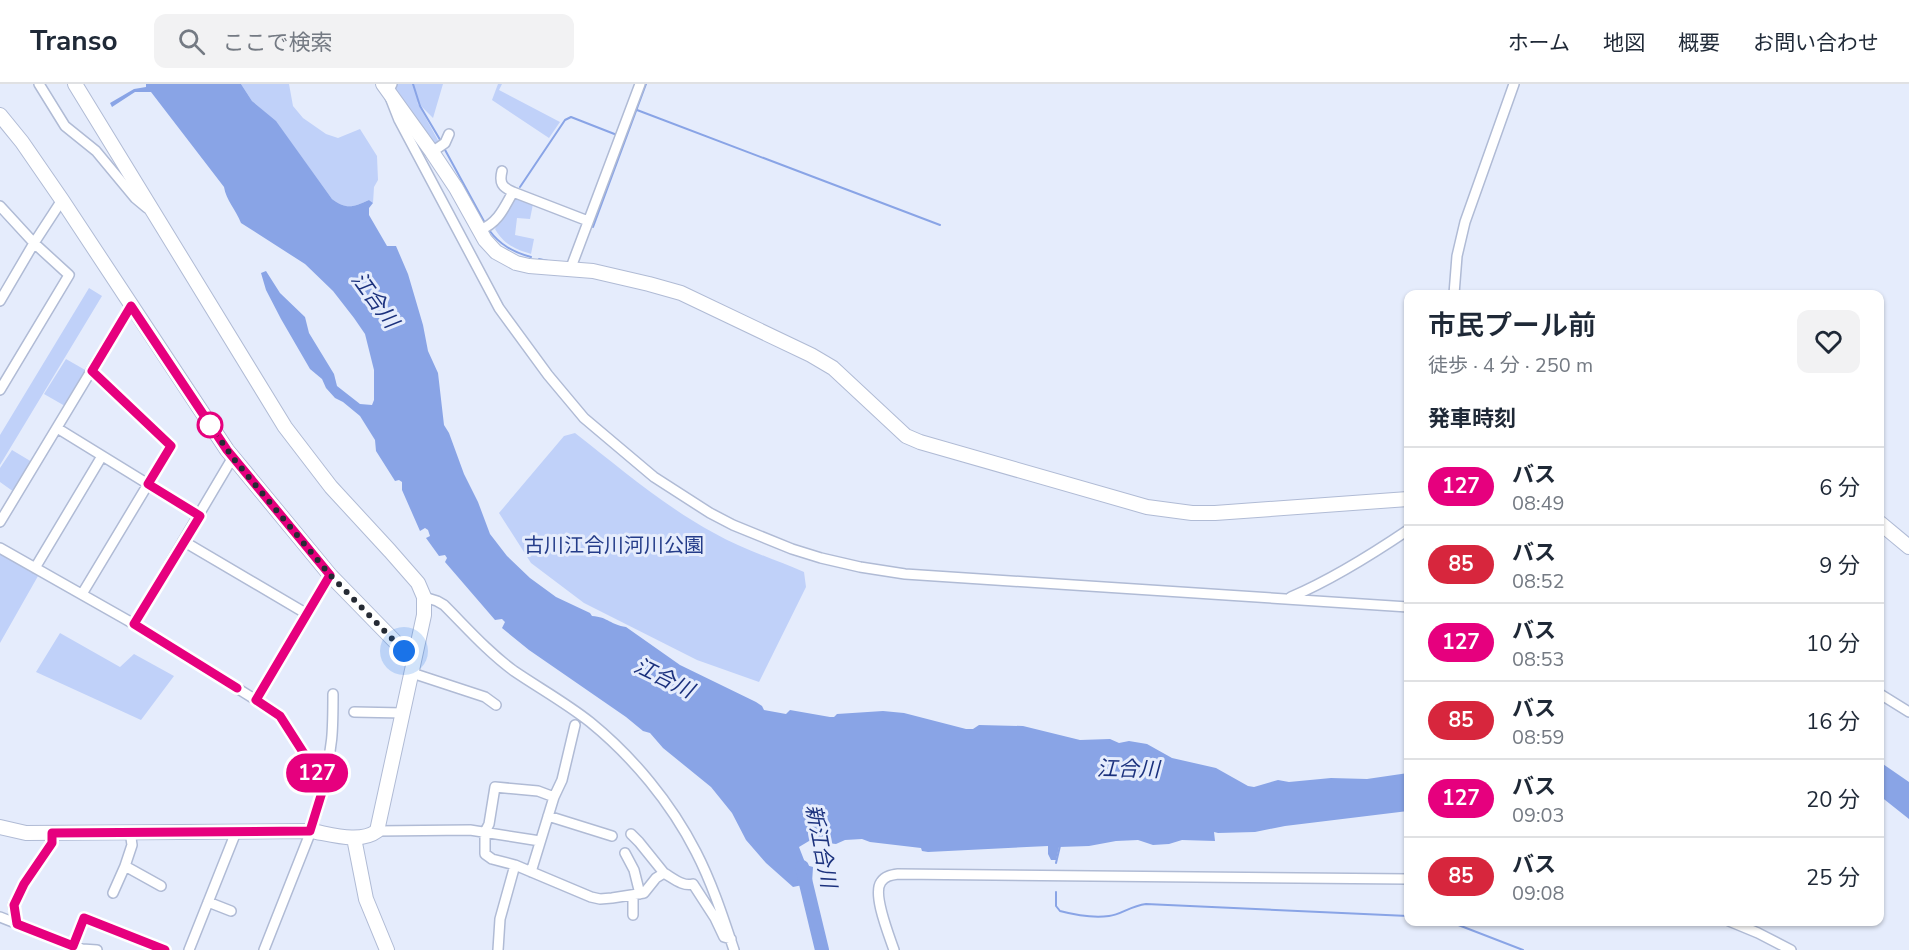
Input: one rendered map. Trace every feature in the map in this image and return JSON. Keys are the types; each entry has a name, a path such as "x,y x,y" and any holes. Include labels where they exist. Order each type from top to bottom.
{"street":[{"path":"39,84 65,126 96,151 135,198 154,213"},
{"path":"75,84 285,428 330,487 390,550 417,583 424,597 424,615 378,831"},
{"path":"570,270 640,84"},
{"path":"1454,290 1457,256 1465,222 1514,84"},
{"path":"388,87 439,148 456,188 485,228 485,240 496,252 516,263 529,266 593,271 681,294 811,355 833,368 906,436 920,442 1147,507 1192,513 1404,499"},
{"path":"388,87 399,120 499,308 548,375 584,418 624,453 654,477 710,513 792,549 872,569 952,577 1404,607"},
{"path":"0,114 62,200 233,458 330,575 413,667 485,697 496,705"},
{"path":"439,148 449,134"},
{"path":"502,171 500,179 505,188 588,221"},
{"path":"485,228 497,219 513,192"},
{"path":"0,301 62,200"},
{"path":"0,206 34,243 69,275 0,390"},
{"path":"0,522 131,306"},
{"path":"82,594 171,446 92,371"},
{"path":"57,428 200,516"},
{"path":"35,568 102,456"},
{"path":"134,624 233,458"},
{"path":"1884,526 1909,547"},
{"path":"1289,598 1317,586 1404,533"},
{"path":"183,542 307,614"},
{"path":"0,548 134,624 280,716 310,762 323,789 310,831 264,950"},
{"path":"256,700 330,575"},
{"path":"424,597 444,605 513,670 568,705 592,724 636,766 669,807 693,846 734,950"},
{"path":"321,784 329,760 333,736 333,694"},
{"path":"1884,696 1909,712"},
{"path":"354,712 403,713"},
{"path":"531,872 554,797 562,780 575,725"},
{"path":"554,797 538,791 495,787 489,824 485,832 484,849 488,857 515,865 600,900 644,893 656,878 664,873"},
{"path":"548,816 612,836"},
{"path":"0,827 18,833 310,831 354,838 378,831 453,829 540,841"},
{"path":"113,893 132,845 130,831"},
{"path":"189,950 236,832"},
{"path":"17,924 14,905 24,884 52,843 52,833"},
{"path":"631,834 664,873 682,884 693,884 715,918 724,937 730,939"},
{"path":"354,838 366,899 387,950"},
{"path":"625,853 634,870 636,895 633,915"},
{"path":"498,950 500,919 515,865"},
{"path":"124,866 161,886"},
{"path":"894,950 878,887 888,876 898,874 1404,879"},
{"path":"208,902 231,911"},
{"path":"0,917 72,948 97,950"},
{"path":"72,948 84,918 165,950"},
{"path":"1741,926 1791,950"}],"green space":[{"path":"241,84 289,84 293,106 303,118 326,134 338,138 360,129 377,156 378,180 374,187 373,203 369,200 354,206 346,206 332,199 276,122 252,101"},
{"path":"397,84 443,84 433,118 417,102 440,144 434,148 395,93"},
{"path":"498,84 502,84 499,90 560,122 549,138 492,100"},
{"path":"519,198 533,204 530,219 517,218 515,235 534,239 531,254 510,245 495,229 514,200"},
{"path":"89,288 102,296 0,465 0,435"},
{"path":"66,359 87,371 65,406 44,394"},
{"name":"古川江合川河川公園","path":"575,433 643,486 714,533 804,572 806,587 759,682 697,660 584,603 531,563 499,513 564,436"},
{"path":"12,450 32,462 14,492 0,482 0,468"},
{"path":"0,554 38,576 0,643"},
{"path":"60,633 120,667 134,654 174,676 141,720 36,672"}],"water":[{"name":"江合川","path":"146,84 241,84 252,101 276,121 332,199 346,206 354,206 369,200 373,203 369,208 369,215 387,246 396,246 408,274 428,351 438,373 444,425 490,534 507,556 530,578 556,597 592,616 626,627 680,665 756,702 764,710 786,714 790,710 830,717 837,714 883,711 904,713 966,729 973,729 979,725 1023,726 1080,740 1110,739 1119,743 1129,741 1147,744 1172,758 1216,768 1254,787 1278,780 1289,782 1331,778 1367,779 1404,774 1404,811 1285,826 1255,832 1214,832 1215,841 1182,840 1153,845 1138,840 1059,847 1056,860 1051,860 1048,846 928,852 922,851 921,848 862,839 845,840 836,844 809,841 799,847 806,865 813,867 812,883 793,887 766,863 746,840 732,813 711,787 663,748 650,733 643,731 529,650 502,628 505,622 502,619 495,620 445,562 447,558 445,555 439,556 426,538 430,536 428,530 425,528 420,531 402,490 402,482 395,481 376,451 375,440 360,416 335,398 322,379 310,369 266,290 261,273 266,271 280,293 305,317 309,333 334,374 337,386 360,404 372,405 374,370 365,334 333,291 305,264 241,223 224,187 151,92 135,92 112,107 110,103 134,89 146,87"},
{"path":"1884,765 1909,782 1909,819 1884,799"}],"waterway":[{"path":"413,84 420,106 442,143"},
{"path":"593,227 646,84"},
{"path":"637,110 940,225"},
{"path":"520,187 565,120 571,117 617,135"},
{"path":"444,148 486,225"},
{"path":"489,230 507,247 531,257"},
{"path":"539,259 548,261"},
{"path":"1056,863 1060,846"},
{"name":"新江合川","path":"802,867 822,950"},
{"path":"1056,892 1056,906 1060,911 1103,917 1146,904 1404,916"},
{"path":"1461,926 1523,950"}],"bus line":[{"name":"127","path":"165,950 84,918 73,946 17,924 14,905 24,884 52,843 52,833 310,831 323,789 319,777 280,716 256,700 330,575 227,450 131,306 92,371 171,446 148,484 200,516 134,624 237,688"}],"route":[{"path":"210,425 233,458 330,575 404,651"}]}
